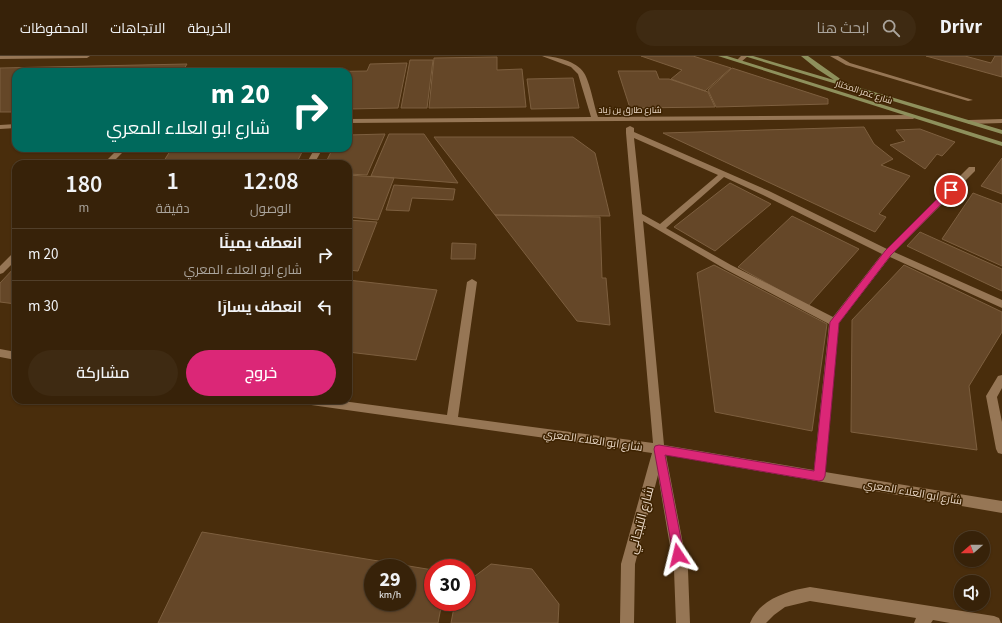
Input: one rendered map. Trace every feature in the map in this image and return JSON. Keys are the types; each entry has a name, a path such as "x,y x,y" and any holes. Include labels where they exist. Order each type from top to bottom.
{"main road":[{"name":"شارع عمر المختار","path":"721,56 1002,144"},
{"name":"شارع عمر المختار","path":"746,56 1002,132"},
{"path":"804,56 820,68 851,87"}],"street":[{"path":"0,57 87,56"},
{"path":"545,56 572,66 582,73 595,119"},
{"path":"739,62 746,56"},
{"path":"833,56 848,64 970,100"},
{"name":"شارع طارق بن زياد","path":"352,121 913,117"},
{"path":"629,119 659,449"},
{"path":"968,122 1002,121"},
{"path":"0,127 12,126"},
{"path":"630,133 723,174 888,253 1002,304"},
{"path":"111,160 119,152"},
{"path":"819,476 834,322 888,253 972,169"},
{"path":"661,228 723,174"},
{"path":"638,215 728,267 834,322"},
{"path":"0,271 12,259"},
{"path":"452,421 472,282"},
{"path":"0,353 12,355"},
{"path":"1002,380 991,396 1002,449"},
{"name":"شارع ابو العلاء المعري","path":"331,404 659,449 1002,507"},
{"name":"شارع التيجاني","path":"628,623 628,564 659,449"},
{"name":"شارع التيجاني","path":"659,449 681,570 683,623"},
{"path":"758,623 768,609 787,598 810,594 926,618 994,623"}],"building":[{"path":"641,56 693,56 731,68 705,91 671,79 682,70"},
{"path":"926,56 965,56 991,63 995,56 1002,56 1002,77"},
{"path":"497,57 497,70 522,69 526,107 429,108 434,58"},
{"path":"410,60 433,60 427,108 401,108"},
{"path":"407,63 398,108 352,109 352,71 367,71 370,64"},
{"path":"187,64 184,68 12,68 12,112 0,112 0,68"},
{"path":"732,68 828,99 828,104 716,107 708,90"},
{"path":"618,71 656,71 659,79 669,79 708,92 715,107 630,108"},
{"path":"573,78 579,108 531,109 527,79"},
{"path":"864,127 874,144 893,159 881,165 910,176 879,214 886,217 875,232 663,133"},
{"path":"920,129 955,142 942,156 937,154 925,169 890,145 905,141 896,130"},
{"path":"385,134 367,175 352,174 352,160 327,160 331,152 352,152 352,135"},
{"path":"389,134 424,134 458,183 371,176"},
{"path":"434,137 573,137 595,153 610,216 495,215"},
{"path":"170,152 302,152 298,160 164,160"},
{"path":"1002,158 1002,194 981,186"},
{"path":"352,175 394,178 378,220 352,217"},
{"path":"730,183 771,204 715,251 674,227"},
{"path":"394,185 455,189 453,200 412,198 409,211 386,210"},
{"path":"973,193 1002,204 1002,266 942,239"},
{"path":"495,215 600,217 602,278 606,278 610,325 577,321"},
{"path":"792,216 859,249 808,306 738,267"},
{"path":"352,220 377,222 358,271 352,270"},
{"path":"920,232 1002,269 1002,291 907,246"},
{"path":"452,243 476,244 475,259 451,259"},
{"path":"714,265 827,324 812,431 715,412 697,273"},
{"path":"904,265 1002,312 1002,332 969,386 977,450 851,432 852,320"},
{"path":"12,270 12,304 0,302 0,283"},
{"path":"352,280 437,290 416,360 352,352"},
{"path":"202,532 366,559 364,559 364,611 416,611 416,567 424,569 424,611 440,611 438,623 158,623"},
{"path":"491,564 532,569 559,604 558,623 451,623 453,611 476,611 476,575"}],"route":[{"path":"678,555 659,449 819,476 834,322 888,253 951,190"}]}
